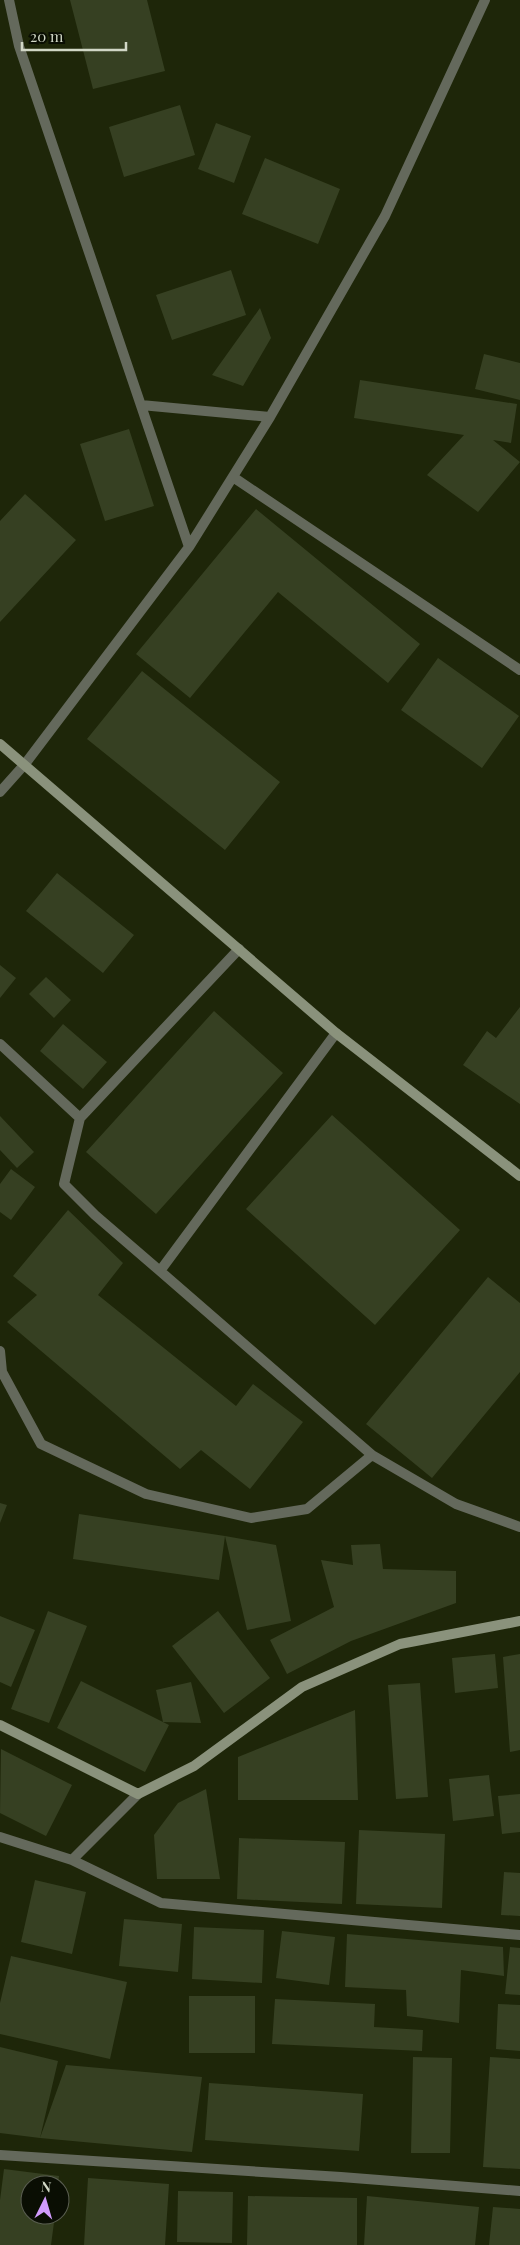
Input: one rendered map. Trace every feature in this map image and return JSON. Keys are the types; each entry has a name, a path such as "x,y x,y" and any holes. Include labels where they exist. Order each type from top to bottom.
{"main road":[{"path":"0,744 26,764 336,1033 520,1176"},
{"path":"0,1725 138,1794 194,1766 302,1687 400,1644 520,1621"}],"street":[{"path":"9,0 19,46 189,547"},
{"path":"0,792 26,764 189,547 270,418 385,216 485,0"},
{"path":"141,405 270,418"},
{"path":"233,477 520,670"},
{"path":"239,949 80,1118 64,1184 95,1215 372,1455 456,1504 520,1527"},
{"path":"160,1271 336,1033"},
{"path":"0,1044 80,1118"},
{"path":"0,1351 1,1372 41,1444 146,1494 251,1518 307,1509 372,1455"},
{"path":"72,1860 138,1794"},
{"path":"0,1837 72,1860 161,1903 520,1935"},
{"path":"0,2155 341,2177 520,2191"}],"building":[{"path":"70,0 147,0 165,71 93,89"},
{"path":"180,105 195,155 124,177 109,127"},
{"path":"216,123 251,136 234,183 198,169"},
{"path":"265,158 340,189 318,244 242,214"},
{"path":"231,270 246,315 172,340 156,295"},
{"path":"260,308 271,338 243,386 212,375"},
{"path":"484,354 520,363 520,400 475,389"},
{"path":"360,380 517,404 511,443 493,440 520,462 478,512 427,475 464,435 354,418"},
{"path":"129,429 154,506 105,521 80,444"},
{"path":"25,494 76,540 0,622 0,521"},
{"path":"256,509 420,644 388,683 278,592 190,698 136,654"},
{"path":"438,658 519,716 482,768 401,710"},
{"path":"142,671 280,782 225,850 87,739"},
{"path":"57,873 134,935 103,973 26,911"},
{"path":"0,965 16,978 0,998"},
{"path":"46,977 71,1000 54,1018 29,994"},
{"path":"520,1007 520,1104 463,1065 487,1031 496,1038"},
{"path":"214,1011 283,1073 156,1214 86,1152"},
{"path":"63,1024 107,1062 83,1089 40,1051"},
{"path":"332,1115 460,1230 375,1325 246,1209"},
{"path":"0,1116 34,1152 17,1168 0,1150"},
{"path":"11,1169 35,1187 11,1220 0,1212 0,1184"},
{"path":"68,1210 123,1263 98,1295 236,1406 253,1384 303,1422 250,1489 201,1450 180,1469 7,1322 37,1295 13,1276"},
{"path":"488,1277 520,1303 520,1372 432,1478 366,1424"},
{"path":"0,1503 7,1505 0,1523"},
{"path":"79,1514 225,1536 219,1580 73,1559"},
{"path":"225,1536 276,1545 291,1621 247,1630"},
{"path":"380,1544 383,1569 456,1571 456,1603 351,1641 287,1674 270,1640 334,1607 321,1560 353,1565 351,1545"},
{"path":"48,1611 87,1626 49,1723 11,1709"},
{"path":"218,1611 270,1678 224,1713 172,1646"},
{"path":"0,1616 35,1630 11,1687 0,1682"},
{"path":"495,1654 498,1688 455,1693 452,1658"},
{"path":"520,1654 520,1750 510,1752 503,1657"},
{"path":"81,1681 169,1725 145,1772 57,1728"},
{"path":"191,1682 201,1723 163,1722 156,1690"},
{"path":"420,1683 428,1797 396,1799 388,1685"},
{"path":"355,1710 358,1800 238,1800 238,1757"},
{"path":"1,1749 72,1785 46,1836 0,1813"},
{"path":"489,1775 494,1816 453,1821 449,1779"},
{"path":"206,1789 220,1879 157,1879 154,1835 178,1803"},
{"path":"520,1794 520,1832 502,1834 498,1796"},
{"path":"359,1830 445,1834 442,1908 356,1904"},
{"path":"239,1838 345,1842 342,1904 237,1899"},
{"path":"504,1872 520,1873 520,1916 501,1915"},
{"path":"35,1880 86,1892 72,1954 21,1942"},
{"path":"124,1919 182,1924 178,1972 119,1966"},
{"path":"194,1927 264,1930 262,1983 192,1979"},
{"path":"282,1931 335,1937 329,1985 276,1978"},
{"path":"347,1934 503,1947 504,1976 461,1970 459,2023 407,2016 406,1990 345,1987"},
{"path":"510,1947 520,1948 520,1995 505,1994"},
{"path":"11,1956 127,1982 110,2059 0,2034 0,2003"},
{"path":"189,1996 255,1996 255,2053 189,2053"},
{"path":"275,1999 375,2004 374,2027 423,2030 422,2051 272,2044"},
{"path":"498,2004 520,2005 520,2051 496,2049"},
{"path":"0,2047 58,2061 40,2138 0,2133"},
{"path":"413,2057 452,2058 450,2153 411,2153"},
{"path":"490,2057 520,2059 520,2169 483,2167"},
{"path":"66,2065 202,2077 192,2152 40,2138"},
{"path":"209,2083 363,2094 359,2151 205,2140"},
{"path":"4,2169 51,2175 20,2175 20,2225 54,2225 51,2245 0,2245 0,2200"},
{"path":"88,2178 169,2184 165,2245 84,2245"},
{"path":"178,2191 233,2192 232,2243 177,2242"},
{"path":"248,2196 357,2198 357,2245 247,2245"},
{"path":"367,2196 479,2207 475,2245 364,2245"},
{"path":"493,2207 520,2209 520,2245 489,2245"}]}
